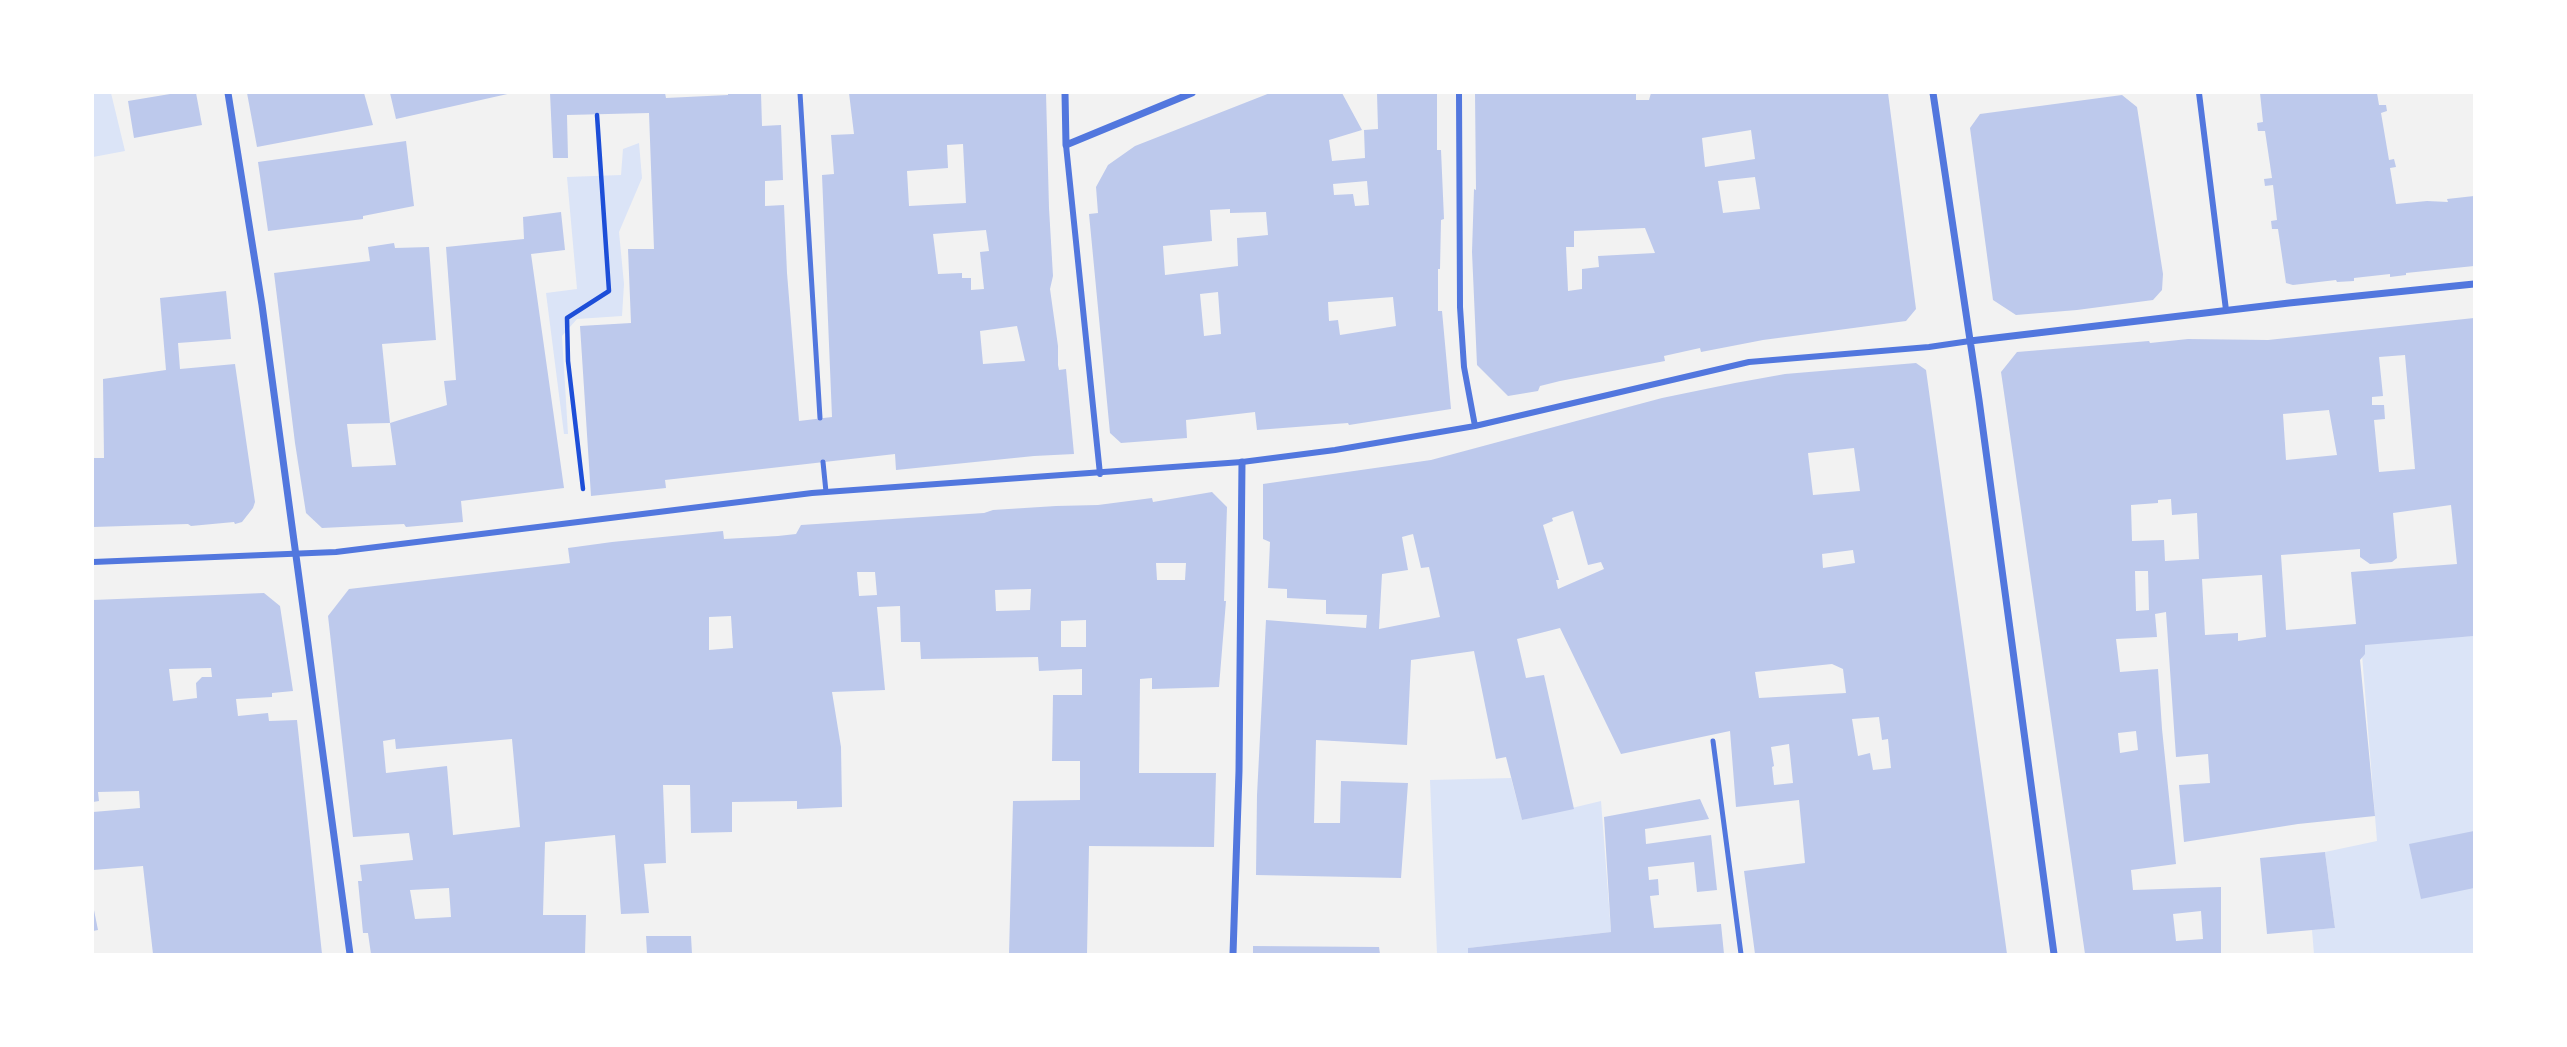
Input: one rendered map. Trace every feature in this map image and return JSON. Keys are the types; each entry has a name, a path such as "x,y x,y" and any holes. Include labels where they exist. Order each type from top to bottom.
{"street":[{"path":"228,93 262,305 350,954"},
{"path":"1065,93 1066,145 1100,474"},
{"path":"1066,145 1192,93"},
{"path":"1459,93 1460,307 1464,367 1475,426"},
{"path":"1933,93 1970,341 2054,954"},
{"path":"2199,93 2226,310"},
{"path":"93,562 336,552 586,519 827,492 1242,462 1335,450 1475,426 1749,362 1929,347 2226,310 2474,284"},
{"path":"1233,954 1239,771 1242,462"}],"lane":[{"path":"800,93 820,418"},
{"path":"824,462 827,492"},
{"path":"1713,741 1741,954"}],"path":[{"path":"586,519 568,360 566,318 609,290 597,115"}],"shaded area":[{"path":"93,93 111,93 125,151 93,157"},
{"path":"639,143 642,178 619,232 624,284 622,316 577,319 562,336 568,434 564,434 546,293 577,289 567,177 621,175 623,149"},
{"path":"2474,636 2474,954 2314,954 2312,930 2335,928 2325,852 2377,841 2361,642"},
{"path":"1511,778 1522,820 1601,801 1611,932 1469,948 1468,954 1437,954 1430,780"}],"building":[{"path":"176,93 196,93 202,125 134,138 128,101"},
{"path":"247,93 364,93 373,125 257,147"},
{"path":"390,93 512,93 396,119"},
{"path":"550,93 665,93 666,98 761,93 762,126 781,125 783,180 765,181 765,206 784,205 799,421 832,417 822,175 834,174 831,135 854,134 849,93 1046,93 1053,276 1050,289 1059,370 1066,369 1074,454 896,470 895,454 665,480 666,488 591,496 580,326 631,323 628,249 654,249 649,113 567,115 568,158 553,158","holes":["963,144 966,203 909,206 907,171 948,168 947,145","986,230 989,251 980,252 984,289 971,290 971,278 962,278 962,273 938,274 933,234","1017,326 1025,361 983,364 980,331"]},
{"path":"1270,93 1342,93 1362,130 1329,140 1332,161 1365,158 1364,130 1378,129 1377,93 1437,93 1437,150 1441,150 1444,219 1441,220 1438,311 1442,311 1451,409 1349,425 1257,430 1255,412 1186,420 1187,438 1121,443 1110,433 1089,214 1098,213 1096,187 1108,165 1135,146","holes":["1367,181 1369,205 1355,206 1353,194 1334,195 1333,184","1230,209 1230,213 1266,212 1268,235 1237,238 1238,266 1165,275 1163,246 1212,241 1210,210","1218,292 1221,334 1204,336 1200,294","1393,297 1396,326 1340,335 1338,320 1329,321 1328,302"]},
{"path":"1475,93 1636,93 1636,100 1649,100 1651,93 1888,93 1916,309 1906,321 1763,340 1701,352 1700,348 1664,356 1665,361 1560,381 1540,386 1538,391 1508,396 1477,365 1472,252 1474,189 1476,190","holes":["1751,130 1755,159 1705,167 1702,138","1755,177 1760,209 1723,213 1718,181","1645,228 1655,253 1598,256 1599,267 1582,269 1582,289 1568,291 1566,247 1574,247 1574,231"]},
{"path":"2260,93 2377,93 2379,105 2386,105 2387,111 2381,113 2389,160 2394,159 2396,167 2390,168 2396,204 2448,202 2447,199 2474,196 2474,266 2390,277 2390,274 2354,278 2354,281 2336,280 2293,285 2286,283 2278,229 2272,229 2271,221 2277,220 2273,185 2265,186 2264,179 2272,178 2265,131 2258,131 2257,123 2263,122"},
{"path":"2122,95 2137,107 2163,274 2162,290 2153,300 2016,315 1993,300 1970,128 1980,114"},
{"path":"406,141 414,206 363,216 363,219 268,231 258,162"},
{"path":"561,212 565,250 531,254 564,488 461,501 463,522 406,527 404,524 322,528 306,513 274,273 370,261 368,247 394,243 395,248 429,247 436,340 382,344 390,423 447,405 444,381 456,380 446,247 524,239 523,217","holes":["390,423 396,465 352,467 347,424"]},
{"path":"226,291 231,339 178,343 180,369 235,364 255,502 253,508 242,522 235,524 93,527 93,458 104,458 103,379 166,370 160,298"},
{"path":"2474,318 2474,636 2365,645 2365,654 2360,660 2375,816 2298,824 2184,842 2179,785 2210,783 2208,754 2176,757 2166,612 2155,614 2157,637 2116,639 2120,672 2158,669 2176,864 2131,870 2133,890 2221,887 2221,954 2085,954 2001,372 2017,352 2188,339 2268,340","holes":["2405,355 2415,469 2379,472 2374,420 2385,419 2384,405 2372,405 2372,397 2383,396 2379,357","2329,410 2337,455 2286,460 2283,414","2171,499 2172,515 2197,513 2199,559 2165,561 2164,540 2132,541 2131,505 2158,503 2158,500","2451,505 2457,564 2351,572 2356,624 2286,630 2281,555 2360,549 2360,557 2370,564 2392,562 2397,558 2393,513","2135,571 2148,571 2149,610 2136,611","2262,575 2266,637 2238,641 2238,633 2205,635 2202,579","2136,731 2138,750 2120,753 2118,733","2201,911 2203,939 2176,941 2173,914"]},
{"path":"1916,363 1926,370 2007,954 1755,954 1744,871 1805,863 1799,800 1736,807 1730,731 1621,754 1560,628 1517,639 1526,678 1544,675 1574,809 1522,820 1506,757 1496,759 1474,651 1411,660 1407,745 1316,740 1314,823 1340,823 1341,781 1408,783 1401,878 1256,875 1257,795 1266,620 1366,628 1367,615 1326,614 1326,600 1287,598 1287,589 1268,588 1270,542 1263,539 1263,484 1431,460 1662,398 1785,374","holes":["1854,448 1860,491 1813,495 1808,453","1573,511 1588,565 1601,562 1604,569 1558,589 1556,580 1559,580 1543,525 1553,521 1552,518","1413,534 1421,568 1429,567 1440,617 1379,629 1382,574 1408,570 1402,537","1853,550 1855,563 1823,568 1822,554","1832,664 1843,669 1846,693 1759,698 1755,672","1879,717 1882,740 1888,739 1891,768 1873,770 1870,753 1858,756 1852,719","1789,744 1793,783 1774,785 1771,747"]},
{"path":"1212,492 1227,507 1226,601 1219,687 1152,689 1152,678 1140,679 1139,773 1216,773 1214,847 1089,846 1087,954 1009,954 1013,801 1080,800 1080,761 1052,761 1053,695 1082,695 1082,669 1039,671 1038,657 921,659 920,642 901,642 900,606 877,607 885,690 832,692 841,747 842,807 797,809 797,801 732,802 732,832 691,833 690,785 663,785 666,863 644,864 649,913 621,914 615,835 545,842 543,915 586,915 585,954 371,954 368,933 363,933 358,881 362,881 360,865 413,860 409,833 353,837 328,616 349,589 570,563 568,548 612,542 723,531 724,539 778,536 796,534 801,525 1098,505 1152,498 1153,502","holes":["1156,563 1186,563 1185,580 1157,580","857,572 875,572 877,595 859,596","1031,589 1030,610 996,611 995,590","731,616 733,648 709,650 709,617","1086,620 1086,647 1061,647 1061,621","395,739 396,749 512,739 520,827 453,835 447,766 386,773 383,741","449,888 451,917 415,919 410,890"]},
{"path":"264,593 280,606 293,691 272,693 272,697 236,699 238,716 268,713 269,721 297,720 322,954 153,954 143,866 93,870 93,812 140,808 139,791 98,792 99,801 93,802 93,600","holes":["211,668 212,677 202,677 196,683 197,698 173,701 169,669"]},
{"path":"1700,799 1709,819 1645,829 1646,844 1711,835 1717,890 1697,892 1694,862 1648,867 1649,880 1658,879 1659,895 1650,896 1654,928 1721,924 1724,954 1468,954 1468,948 1611,932 1604,817"},
{"path":"2474,831 2474,888 2421,899 2409,844"},
{"path":"2325,852 2335,928 2267,934 2260,858"},
{"path":"93,905 98,930 93,931"},
{"path":"646,936 691,936 692,954 647,954"},
{"path":"1253,946 1379,947 1380,954 1253,954"}]}
